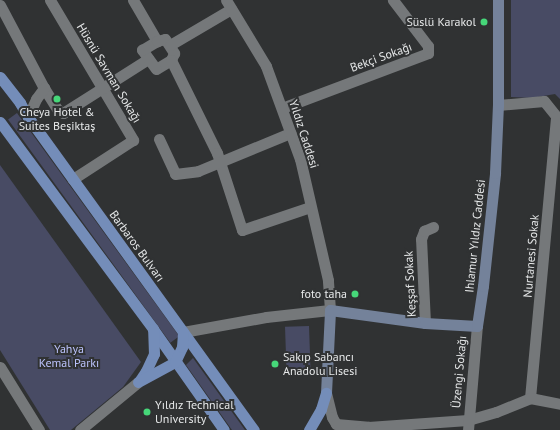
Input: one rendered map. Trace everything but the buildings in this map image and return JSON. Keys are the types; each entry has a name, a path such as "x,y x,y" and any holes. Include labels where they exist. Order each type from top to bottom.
{"main road":[{"name":"Ihlamur Yıldız Caddesi","path":"476,326 483,286 491,217 498,105 498,0"},
{"name":"Barbaros Bulvarı","path":"0,77 254,430"},
{"path":"0,122 153,329 224,430"},
{"path":"330,310 425,323 476,326"},
{"name":"Yıldız Caddesi","path":"326,393 330,310"},
{"path":"138,382 146,371 154,354 153,329"},
{"path":"138,382 175,362 182,347 183,332"},
{"path":"310,430 321,409 326,393"}],"street":[{"name":"Hüsnü Savman Sokağı","path":"50,0 133,140 73,179"},
{"path":"133,0 157,41"},
{"name":"Bekçi Sokağı","path":"282,108 428,54 428,46 393,0"},
{"path":"170,46 229,4"},
{"name":"Yıldız Caddesi","path":"229,4 266,66 300,159 328,280 330,310"},
{"path":"0,5 44,88 58,110 63,113 148,59"},
{"path":"165,39 170,46 174,53 171,60 156,69 142,50 157,41 165,39"},
{"path":"171,60 220,161 242,230 310,207"},
{"path":"28,117 36,99 44,88"},
{"path":"498,105 544,101 558,118"},
{"name":"Nurtanesi Sokak","path":"530,398 558,118"},
{"path":"160,139 175,174 198,171 290,133"},
{"name":"Keşşaf Sokak","path":"425,323 420,239 424,231 433,227"},
{"path":"183,332 201,327 266,317 330,310"},
{"name":"Üzengi Sokağı","path":"476,326 468,425 530,398"},
{"path":"0,367 39,430"},
{"path":"80,430 138,382"},
{"path":"326,393 332,417 336,424 364,429 468,425"},
{"path":"530,398 560,404"}],"green space":[{"path":"511,0 560,0 560,99 555,94 532,98 511,97"},
{"path":"17,113 179,336 170,343 8,119"},
{"name":"Yahya Kemal Parkı","path":"0,165 141,362 123,387 71,430 50,430 0,350"},
{"path":"309,326 311,373 287,374 285,327"},
{"path":"193,358 245,430 232,430 186,365"}],"place":[{"name":"Süslü Karakol","path":"484,22"},
{"name":"Cheya Hotel & Suites Beşiktaş","path":"57,99"},
{"name":"foto taha","path":"355,294"},
{"name":"Sakıp Sabancı Anadolu Lisesi","path":"275,364"},
{"name":"Yıldız Technical University","path":"147,412"}]}
